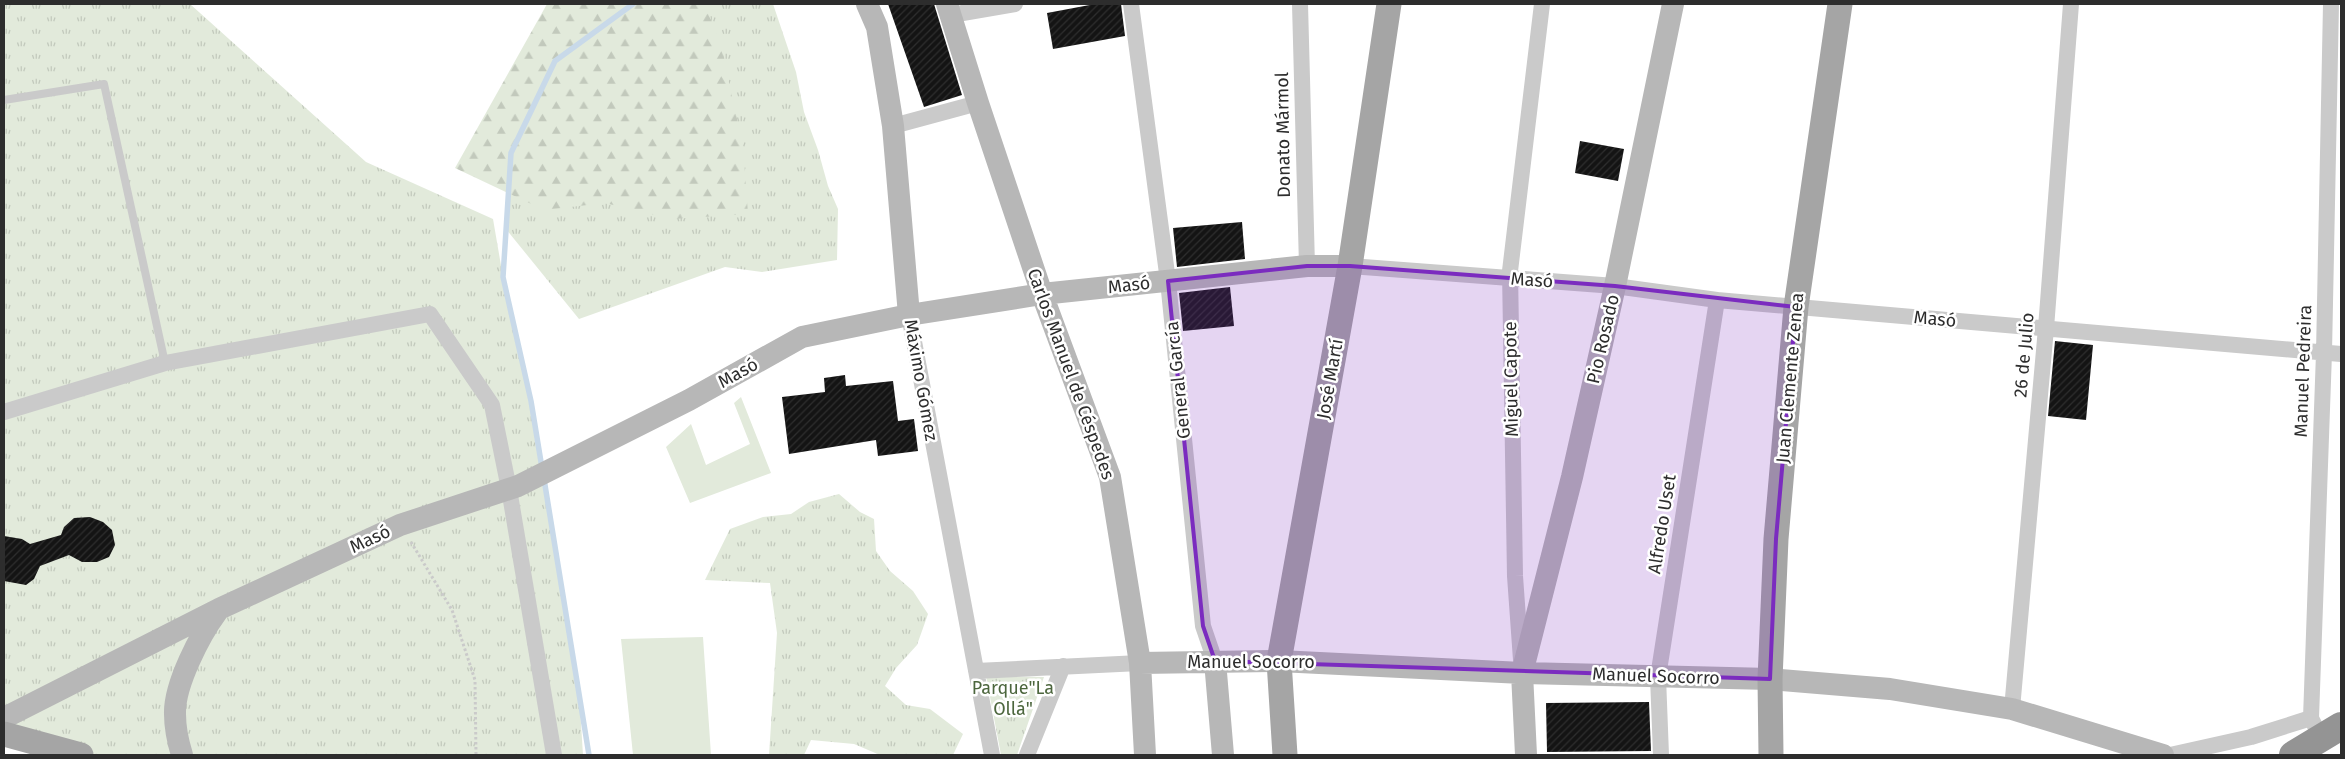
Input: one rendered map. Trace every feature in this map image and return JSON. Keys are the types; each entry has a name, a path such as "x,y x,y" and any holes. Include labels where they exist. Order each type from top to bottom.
{"highway":[{"path":"2292,755 2325,727"}],"main road":[{"name":"José Martí","path":"1285,755 1279,661 1350,266 1390,4"},
{"name":"Juan Clemente Zenea","path":"1771,755 1770,679 1776,539 1796,307 1840,4"},
{"path":"4,734 81,755"}],"street":[{"name":"Máximo Gómez","path":"867,4 877,28 893,126 909,315 992,755"},
{"path":"949,9 1015,4"},
{"name":"General García","path":"1131,4 1168,281 1203,626 1215,661 1223,755"},
{"name":"Donato Mármol","path":"1300,4 1307,266"},
{"name":"Miguel Capote","path":"1526,755 1515,576 1510,279 1542,4"},
{"name":"Pio Rosado","path":"1522,672 1572,477 1673,4"},
{"name":"26 de Julio","path":"2012,709 2046,328 2071,4"},
{"name":"Manuel Pedreira","path":"2325,727 2324,354 2331,4"},
{"name":"Carlos Manuel de Céspedes","path":"949,9 978,104 1042,294 1110,478 1140,663 1144,755"},
{"path":"893,126 978,104"},
{"name":"Masó","path":"4,718 219,609 400,525 514,488 554,469 689,400 802,337 909,315 1042,294 1307,266 1350,266 1614,286 1717,300 2341,354"},
{"name":"Alfredo Uset","path":"1660,755 1658,677 1717,300"},
{"path":"4,412 165,363 430,314 492,405 514,488 554,755"},
{"path":"182,755 178,744 175,712 182,682 206,627 219,609"},
{"name":"Manuel Socorro","path":"1140,663 1279,661 1658,677 1770,679 1890,689 2012,709 2163,755"},
{"path":"976,671 1140,663"},
{"path":"1026,755 1063,666"},
{"path":"2170,755 2251,737 2325,727"}],"lane":[{"path":"4,100 104,84 165,363"}],"path":[{"path":"400,525 452,610 475,680 476,755"}],"highlighted area":[{"path":"1307,266 1350,266 1615,286 1796,307 1776,539 1770,679 1215,661 1203,626 1168,281"}],"green space":[{"path":"4,4 190,4 366,162 493,219 503,277 531,401 579,692 583,755 73,755 4,732"},
{"path":"547,4 705,4 720,42 743,146 748,214 672,219 605,203 544,210 455,168"},
{"path":"633,4 773,4 796,72 804,112 818,150 828,186 838,209 837,260 762,272 725,267 579,319 506,229 511,153"},
{"path":"741,397 771,473 690,503 666,447 691,424 706,465 750,444 734,403"},
{"path":"839,494 860,512 874,519 876,551 890,571 913,591 928,614 917,645 896,668 885,686 906,705 930,709 963,734 953,755 880,755 854,744 811,740 804,755 769,755 777,633 770,583 705,580 730,529 763,517 791,514 809,502"},
{"path":"703,637 711,755 633,755 621,639"},
{"name":"Parque\"La Ollá\"","path":"986,676 1044,677 1017,755 1001,755"}],"building":[{"path":"888,4 934,4 962,95 924,107"},
{"path":"1095,4 1121,4 1125,36 1053,49 1047,13"},
{"path":"1580,141 1624,149 1618,181 1575,173"},
{"path":"1242,222 1245,259 1177,267 1173,228"},
{"path":"1230,287 1234,326 1183,331 1179,293"},
{"path":"2055,341 2093,345 2086,420 2048,416"},
{"path":"845,375 846,386 893,381 898,421 914,419 918,451 878,456 876,440 789,454 782,397 825,392 824,378"},
{"path":"90,517 103,522 112,530 115,545 109,557 97,562 82,562 69,555 40,566 34,579 26,585 4,581 4,536 22,539 30,544 61,535 64,527 74,518"},
{"path":"1649,702 1651,751 1547,752 1546,703"}],"waterway":[{"path":"542,468 531,401 503,277 511,153 555,61 633,4"},
{"path":"544,479 589,755"}]}
